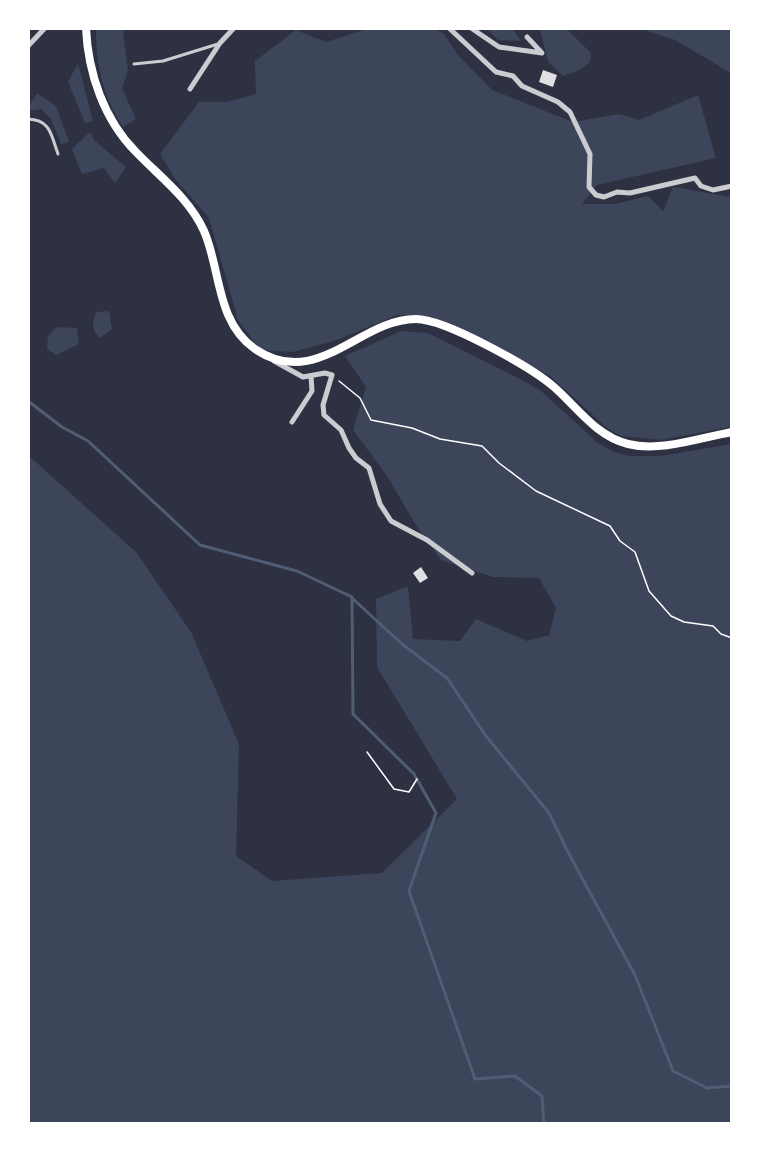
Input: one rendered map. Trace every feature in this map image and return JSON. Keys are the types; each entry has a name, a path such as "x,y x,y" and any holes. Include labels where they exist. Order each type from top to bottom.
{"main road":[{"path":"86,28 94,75 108,115 125,141 182,197 194,214 208,241 231,322 246,342 265,355 290,361 308,361 328,355 398,322 427,320 448,327 538,375 597,429 620,441 656,446 732,432"}],"street":[{"path":"28,46 45,28"},
{"path":"190,89 220,43 234,28"},
{"path":"449,28 496,72 513,76 522,86 558,102 570,112 590,154 589,187 596,195 604,197 617,192 630,193 695,178 700,186 713,190 732,186"},
{"path":"471,28 499,47 542,53 527,37"},
{"path":"265,355 295,374 311,376 325,373 332,375 323,405 324,415 341,430 356,458 369,468 380,504 391,521 427,540 472,573"},
{"path":"292,422 312,391 311,376"}],"lane":[{"path":"134,64 163,61 220,43"},
{"path":"28,119 39,119 47,124 57,154"}],"path":[{"path":"332,375 360,398 371,420 412,429 440,439 482,446 499,464 536,491 610,526 620,540 635,552 650,591 671,616 684,622 713,626 732,638"},
{"path":"367,752 394,789 409,792 417,779"}],"shaded area":[{"path":"96,29 125,29 123,31 128,71 122,88 136,119 123,127 110,104 102,80 97,55"},
{"path":"367,29 435,29 444,34 458,55 492,90 573,122 619,114 639,120 698,95 716,158 597,185 582,204 615,204 648,196 663,211 673,187 731,197 731,427 660,440 621,436 608,429 550,376 433,317 397,315 337,340 293,352 260,350 238,320 209,218 176,180 160,154 199,102 227,102 256,94 255,61 296,30 326,42"},
{"path":"487,29 513,29 521,41 498,40"},
{"path":"642,29 731,29 731,73 675,40"},
{"path":"540,30 568,30 591,53 590,62 578,71 563,76 548,61"},
{"path":"78,63 93,121 85,123 68,82"},
{"path":"37,93 56,106 69,142 61,144 51,119 41,109 29,111 29,106"},
{"path":"90,132 95,141 126,167 115,183 104,168 82,174 72,149"},
{"path":"109,311 112,329 100,338 93,326 96,312"},
{"path":"57,327 77,328 79,344 56,355 47,349 48,336"},
{"path":"401,331 428,333 540,390 598,443 614,452 630,456 661,456 731,444 731,1123 29,1123 28,455 136,552 191,632 239,744 236,856 272,881 382,873 457,799 377,667 376,599 408,586 413,639 460,641 476,619 527,641 549,635 556,608 539,578 493,577 441,560 417,527 387,476 353,430 366,387 345,356"}],"building":[{"path":"543,70 557,75 553,87 539,82"},
{"path":"421,567 428,578 420,583 413,573"}],"waterway":[{"path":"28,401 62,427 88,441 200,545 297,571 352,597 353,714 414,774 436,813 409,891 475,1079 515,1076 542,1096 544,1124"},
{"path":"352,598 402,644 447,678 486,736 549,813 635,975 673,1071 707,1088 732,1086"}]}
